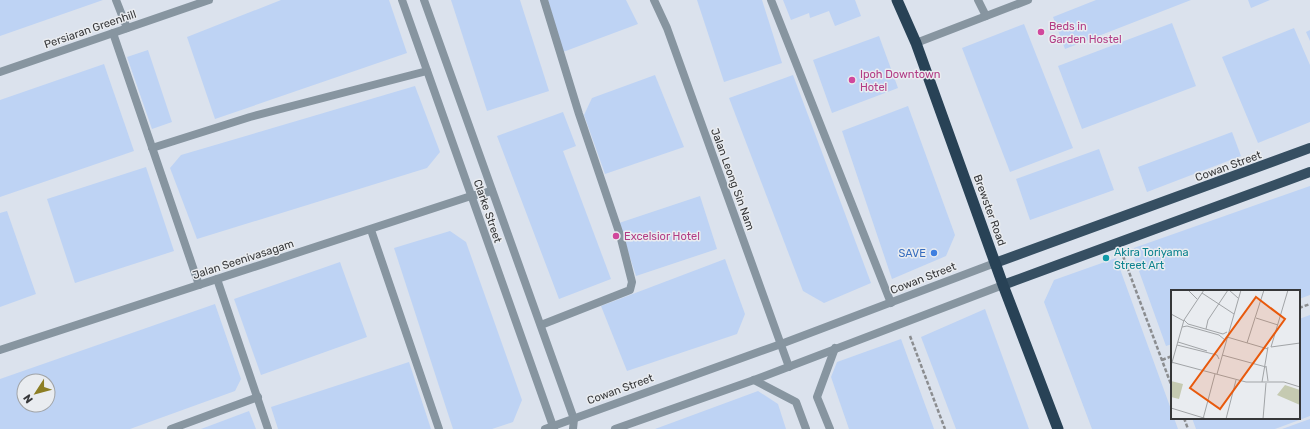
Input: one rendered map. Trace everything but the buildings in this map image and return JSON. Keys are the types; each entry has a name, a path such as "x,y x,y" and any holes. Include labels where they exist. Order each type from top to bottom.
{"highway":[{"name":"Brewster Road","path":"897,0 916,43 1003,285 1058,429"}],"main road":[{"name":"Cowan Street","path":"995,262 1310,148"},
{"path":"1003,285 1310,172"}],"street":[{"path":"116,0 127,28"},
{"name":"Persiaran Greenhill","path":"0,72 209,0"},
{"name":"Clarke Street","path":"402,0 550,428"},
{"name":"Clarke Street","path":"424,0 574,419 573,429"},
{"path":"540,325 630,290 632,282 620,235 579,114 544,0"},
{"name":"Jalan Leong Sin Nam","path":"654,0 667,28 789,367"},
{"path":"771,0 891,303"},
{"path":"978,0 986,16"},
{"path":"916,43 1028,0"},
{"path":"113,33 199,284"},
{"path":"152,148 250,117 427,71"},
{"name":"Jalan Seenivasagam","path":"0,350 199,284 371,230 471,196 492,191"},
{"path":"371,230 439,429"},
{"name":"Cowan Street","path":"550,428 891,303 995,262"},
{"path":"217,279 268,429"},
{"path":"617,429 789,367 835,348 1003,285"},
{"path":"830,429 817,397 835,348"},
{"path":"754,380 796,402 806,429"},
{"path":"171,429 258,397"}],"path":[{"path":"1118,242 1171,384"},
{"path":"1300,308 1310,304"},
{"path":"905,322 944,429"},
{"path":"1162,360 1171,356"},
{"path":"1184,419 1188,429"}],"shaded area":[{"path":"0,0 1310,0 1310,429 0,429"}],"place":[{"name":"Beds in Garden Hostel","path":"1041,32"},
{"name":"Ipoh Downtown Hotel","path":"852,80"},
{"name":"Excelsior Hotel","path":"616,236"},
{"name":"SAVE","path":"934,253"},
{"name":"Akira Toriyama Street Art","path":"1106,258"}]}
